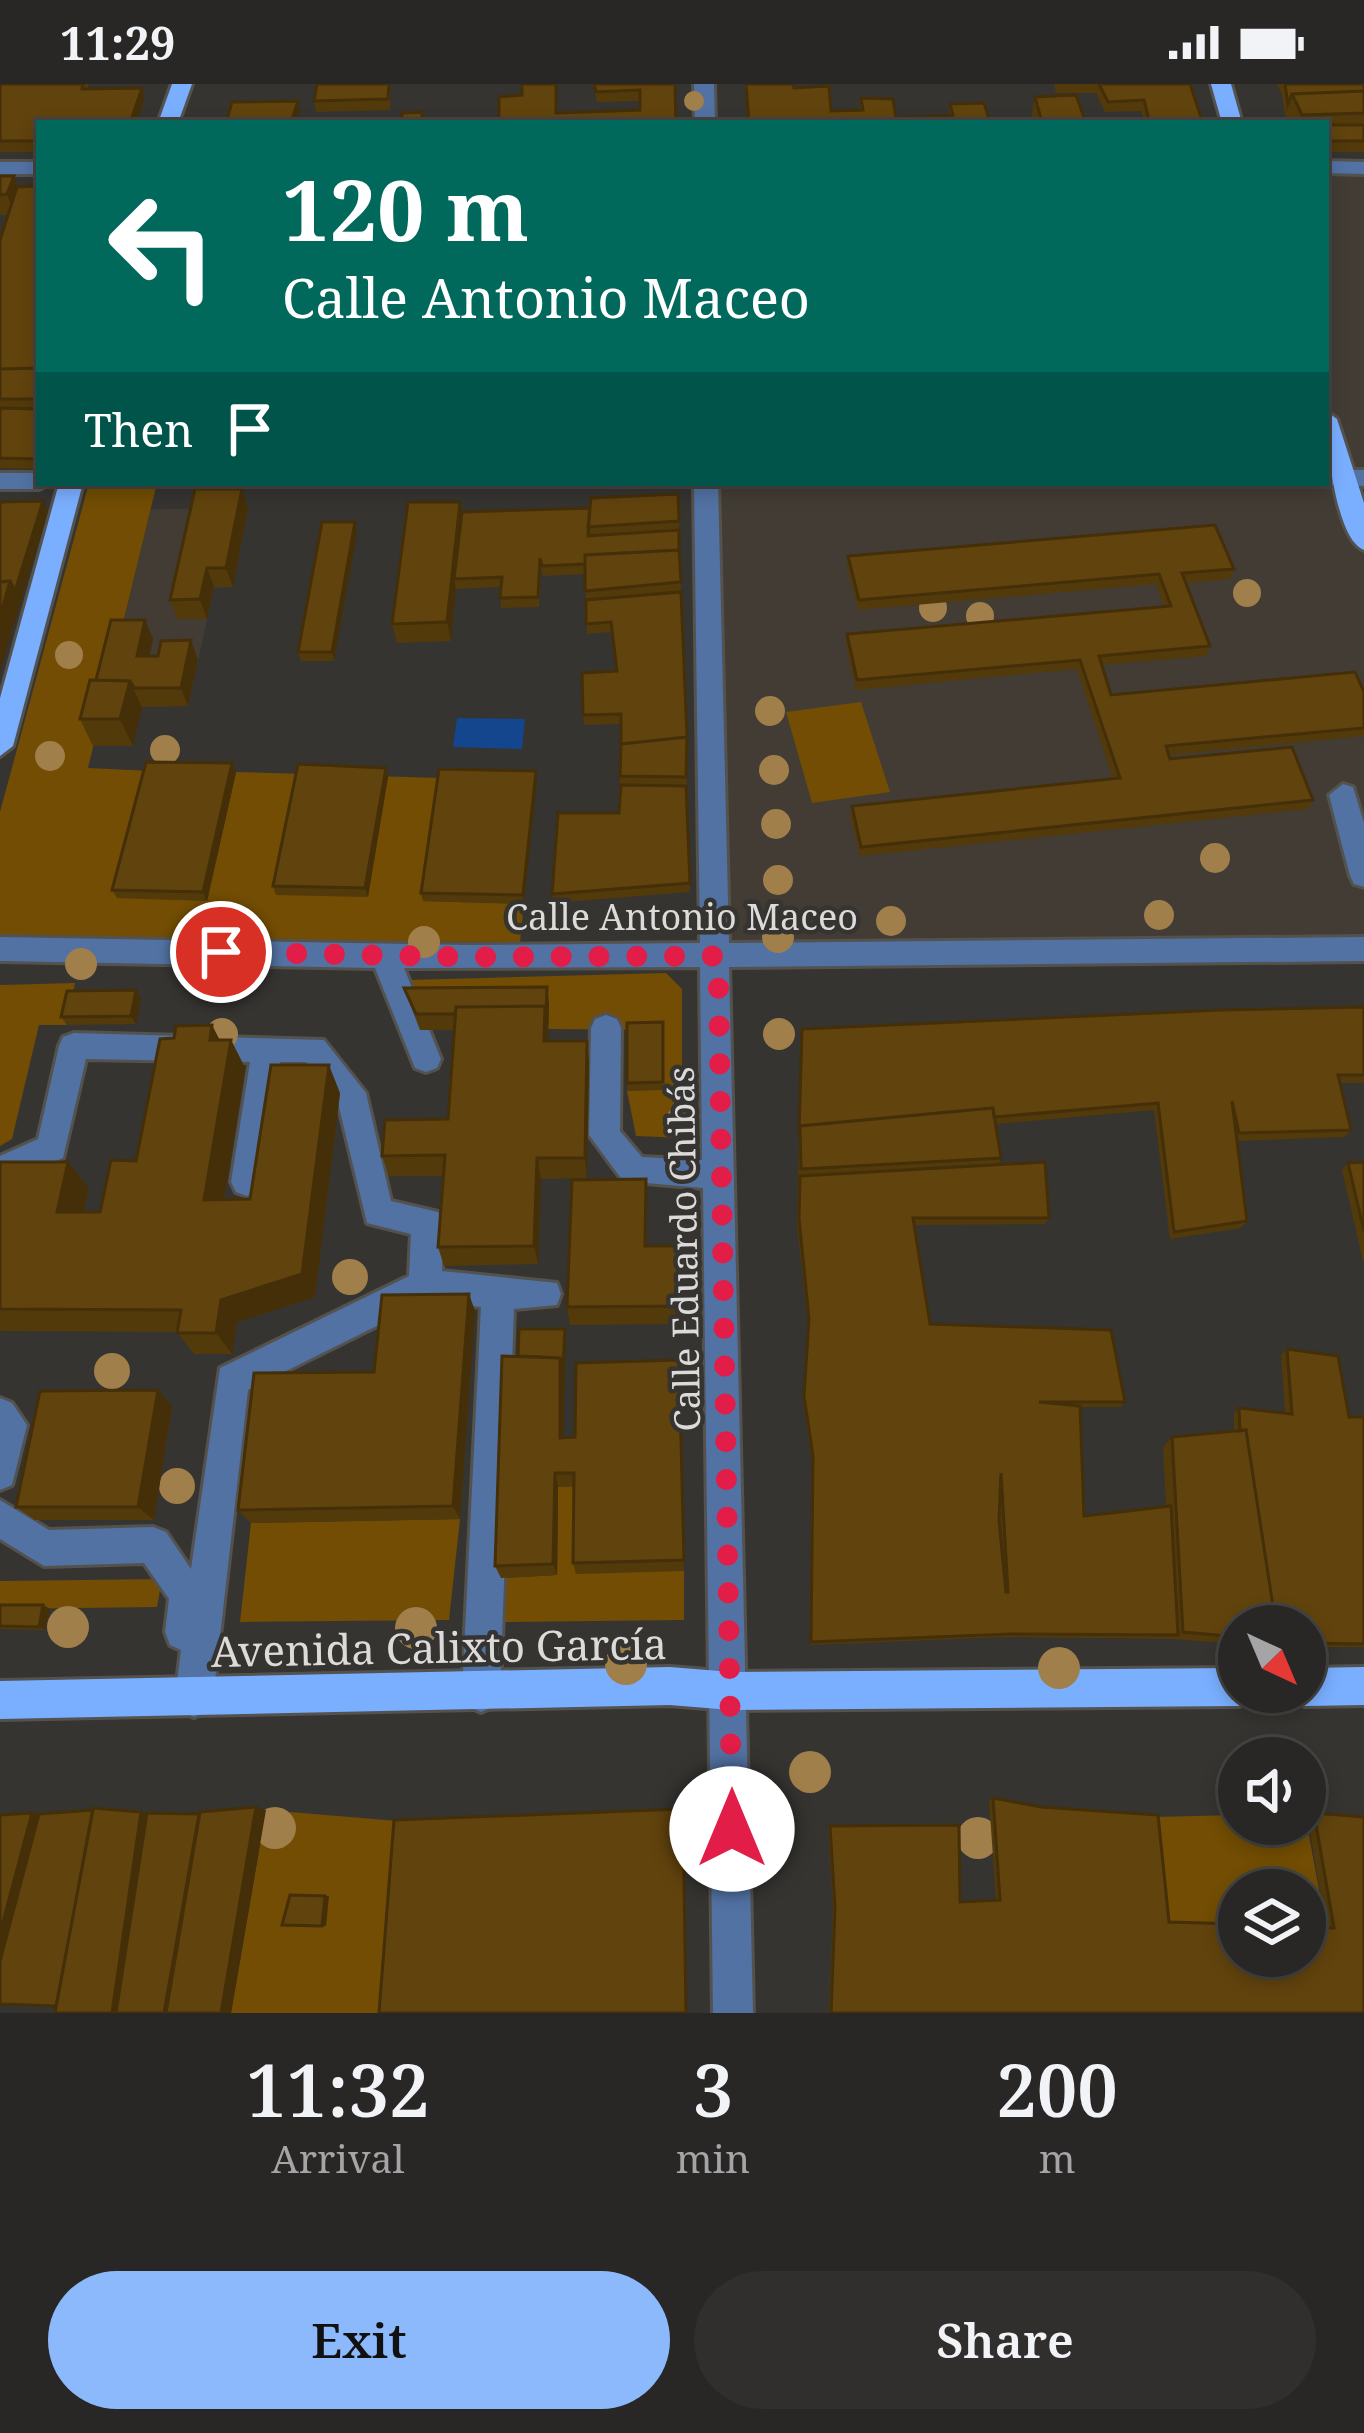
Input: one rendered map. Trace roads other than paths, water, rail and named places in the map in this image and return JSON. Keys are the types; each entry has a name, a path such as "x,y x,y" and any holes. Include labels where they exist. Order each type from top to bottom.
{"main road":[{"path":"169,120 182,84"},
{"path":"1221,84 1231,120"},
{"path":"1329,428 1364,542"},
{"path":"0,746 70,486"},
{"name":"Avenida Calixto García","path":"0,1700 670,1686 730,1691 1218,1687"},
{"path":"1326,1687 1364,1686"}],"street":[{"path":"704,84 705,120"},
{"path":"1329,167 1364,168"},
{"path":"0,168 36,168"},
{"path":"0,481 36,481"},
{"name":"Calle Eduardo Chibás","path":"706,486 718,956 733,2013"},
{"path":"1343,795 1364,876"},
{"name":"Calle Antonio Maceo","path":"0,949 718,956 1364,949"},
{"path":"385,956 427,1059"},
{"path":"607,1028 604,1135 634,1171 721,1175"},
{"path":"0,1171 52,1148 74,1046 313,1049 351,1093 377,1213 428,1222 425,1285"},
{"path":"247,1182 267,1049"},
{"path":"185,1698 232,1380 425,1285 545,1294"},
{"path":"481,1693 498,1294"},
{"path":"0,1415 10,1425 0,1473"},
{"path":"0,1517 44,1548 153,1545 188,1595 185,1698"}],"water":[{"path":"457,718 525,719 522,749 453,747"}]}
